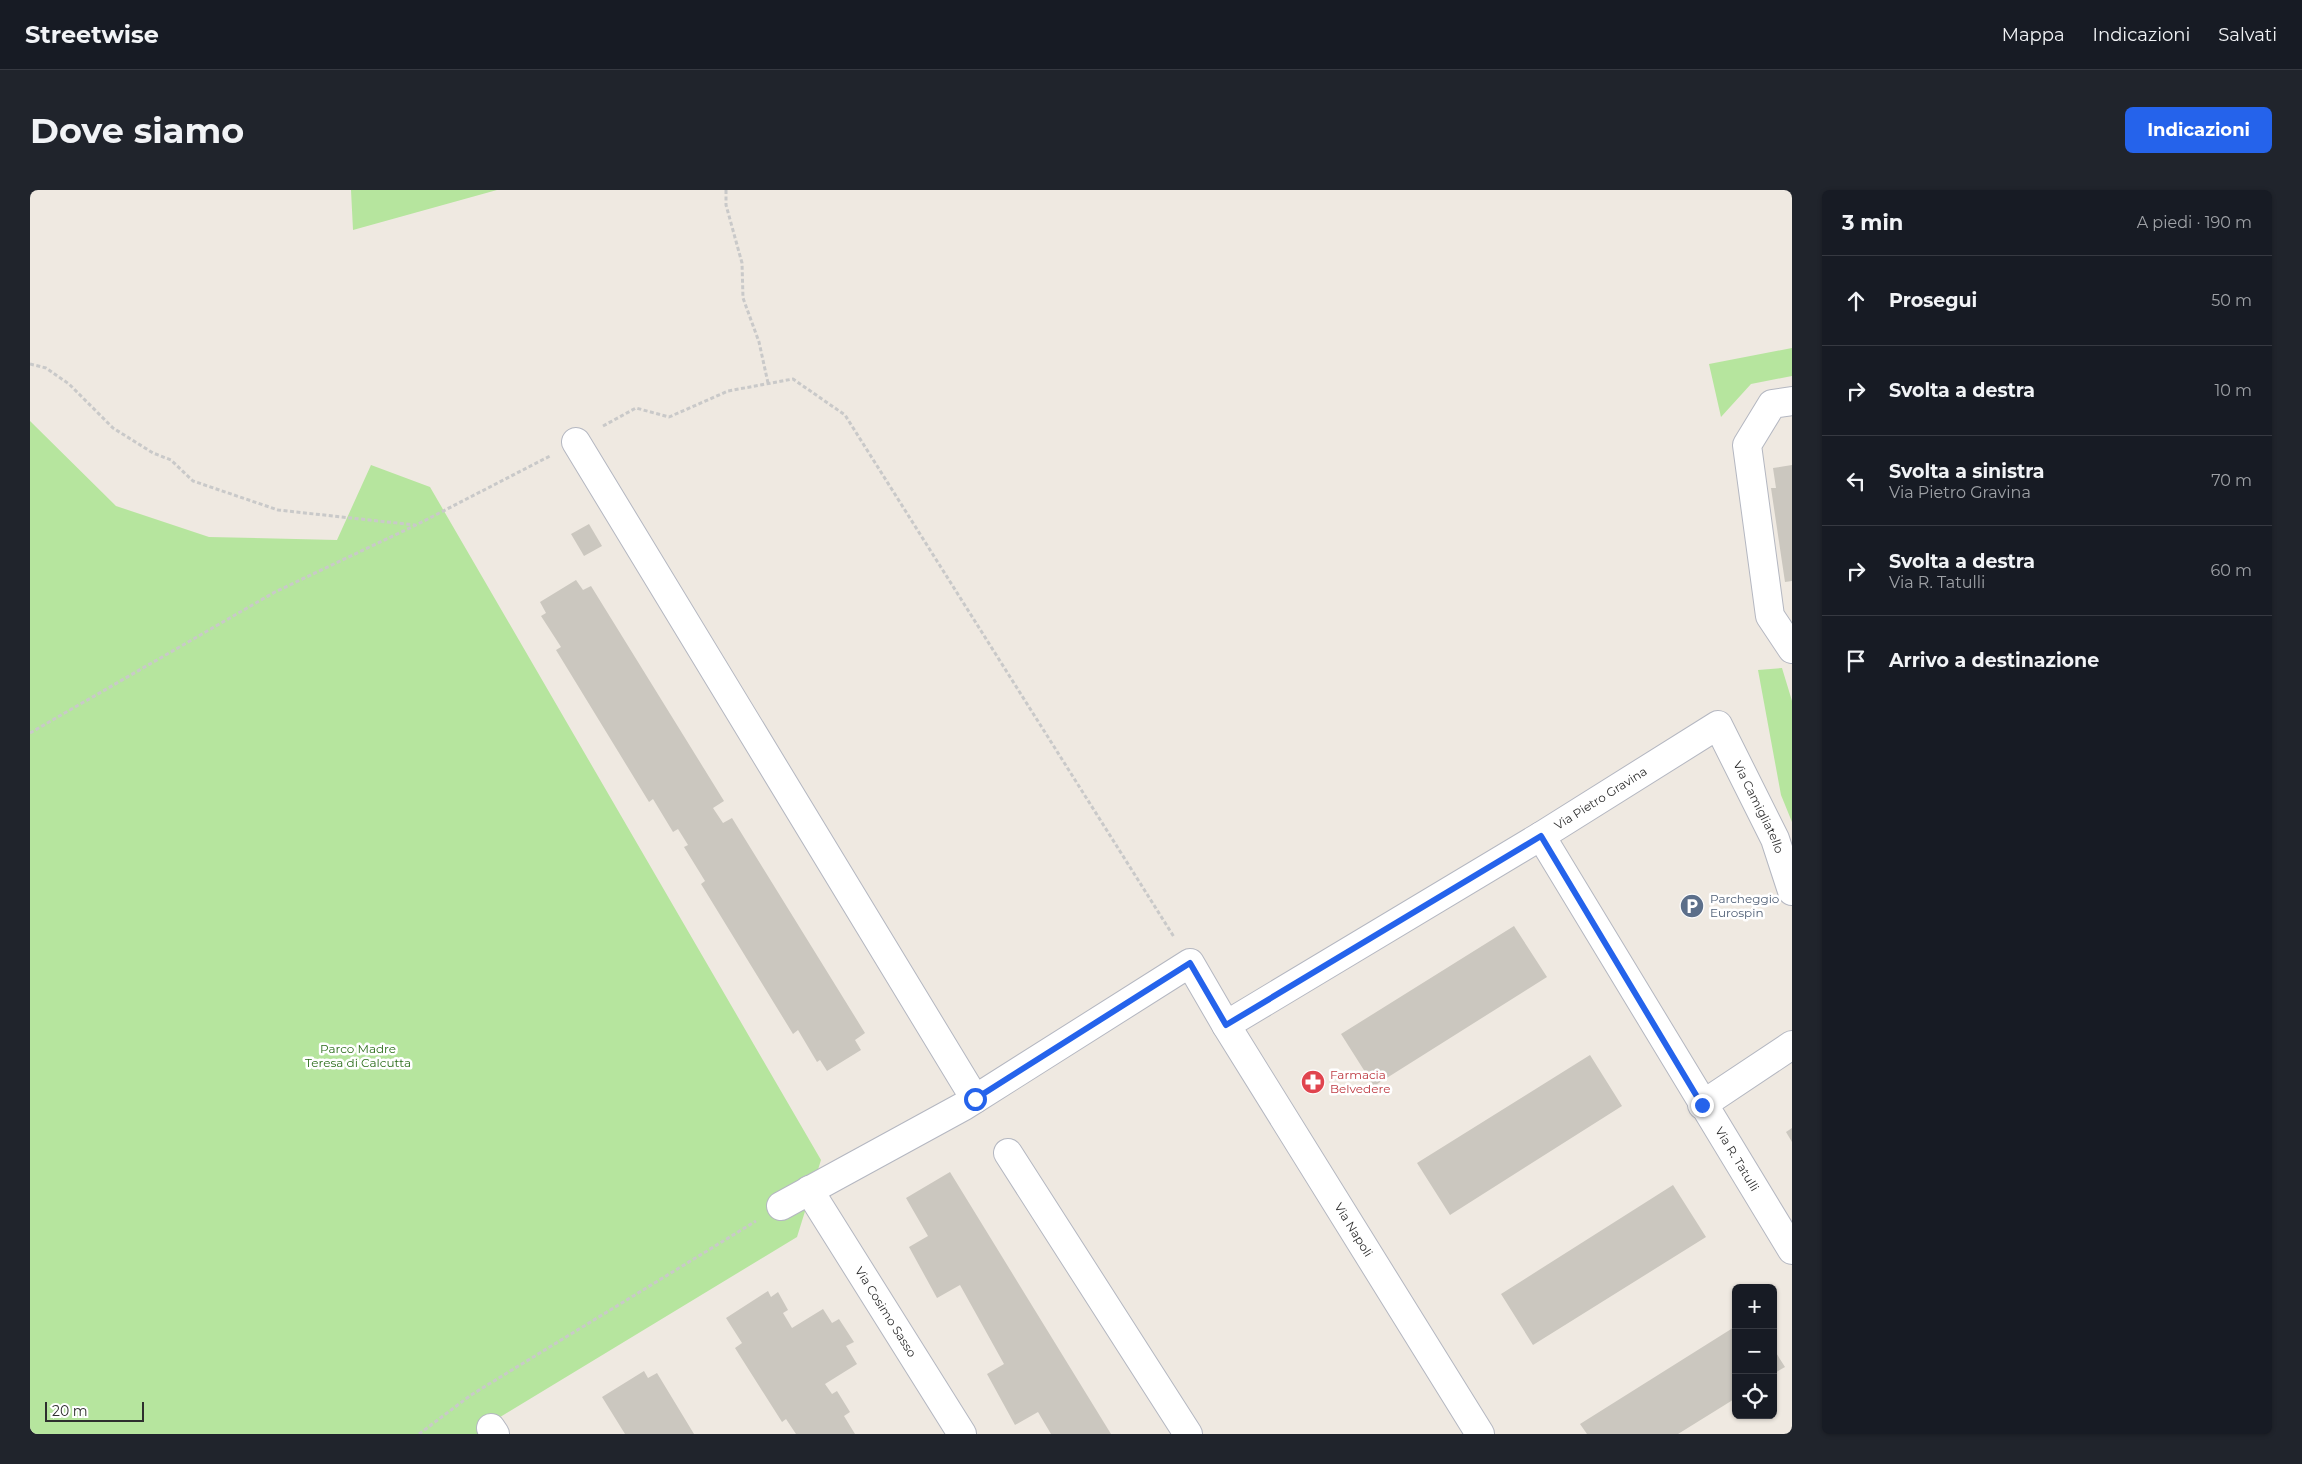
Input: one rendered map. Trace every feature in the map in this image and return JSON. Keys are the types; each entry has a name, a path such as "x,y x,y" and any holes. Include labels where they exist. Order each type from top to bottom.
{"street":[{"path":"1792,401 1772,404 1748,444 1770,616 1792,649"},
{"path":"576,442 975,1099"},
{"name":"Via Pietro Gravina","path":"1226,1025 1541,836 1718,725"},
{"name":"Via Camigliatello","path":"1718,725 1775,840 1792,891"},
{"name":"Via R. Tatulli","path":"1541,836 1702,1105 1792,1250"},
{"path":"781,1206 975,1099 1190,963"},
{"name":"Via Napoli","path":"1190,963 1226,1025 1480,1434"},
{"path":"1702,1105 1792,1045"},
{"path":"1008,1153 1188,1434"},
{"name":"Via Cosimo Sasso","path":"809,1190 962,1434"}],"path":[{"path":"726,190 726,205 742,263 743,298 759,342 768,383"},
{"path":"30,364 46,368 69,384 113,428 153,454 171,460 193,481 278,510 416,525"},
{"path":"30,733 275,592 416,525 576,442 636,408 669,418 728,392 793,379 845,415 1190,963"},
{"path":"419,1434 471,1395 781,1206"}],"green space":[{"path":"351,190 497,190 353,230"},
{"path":"1792,348 1792,376 1751,384 1721,417 1709,364"},
{"name":"Parco Madre Teresa di Calcutta","path":"30,421 116,506 209,537 337,540 371,465 430,487 821,1160 797,1237 482,1428 486,1434 30,1434"},
{"path":"1782,668 1792,701 1792,822 1781,795 1758,670"}],"building":[{"path":"1792,465 1792,581 1785,582 1771,488 1776,488 1773,468"},
{"path":"589,524 602,546 584,556 571,534"},
{"path":"576,580 583,590 591,586 724,801 713,808 723,823 732,818 865,1033 855,1040 861,1050 827,1071 820,1060 817,1062 798,1030 793,1034 701,884 705,881 684,847 688,845 678,829 673,832 653,799 649,802 556,650 561,647 541,616 546,613 540,602"},
{"path":"1514,926 1547,977 1374,1086 1341,1034"},
{"path":"1590,1055 1622,1106 1450,1215 1417,1163"},
{"path":"1792,1128 1792,1142 1786,1132"},
{"path":"950,1172 1111,1434 1051,1434 1038,1412 1015,1425 987,1374 1004,1364 960,1285 937,1298 909,1247 928,1236 906,1198"},
{"path":"1673,1185 1706,1237 1533,1345 1501,1294"},
{"path":"768,1291 771,1297 778,1292 788,1310 783,1313 792,1328 823,1309 832,1323 839,1319 854,1342 846,1346 857,1364 825,1384 832,1394 837,1391 850,1412 844,1416 855,1434 796,1434 786,1419 782,1422 735,1348 742,1343 726,1318"},
{"path":"1732,1329 1732,1400 1678,1434 1587,1434 1580,1424"},
{"path":"1777,1354 1785,1367 1777,1372"},
{"path":"644,1371 648,1378 657,1373 694,1434 625,1434 602,1397"}],"place":[{"name":"Parcheggio Eurospin","path":"1692,906"},
{"name":"Farmacia Belvedere","path":"1313,1082"}],"route":[{"path":"975,1099 1190,963 1226,1025 1541,836 1702,1105"}]}
